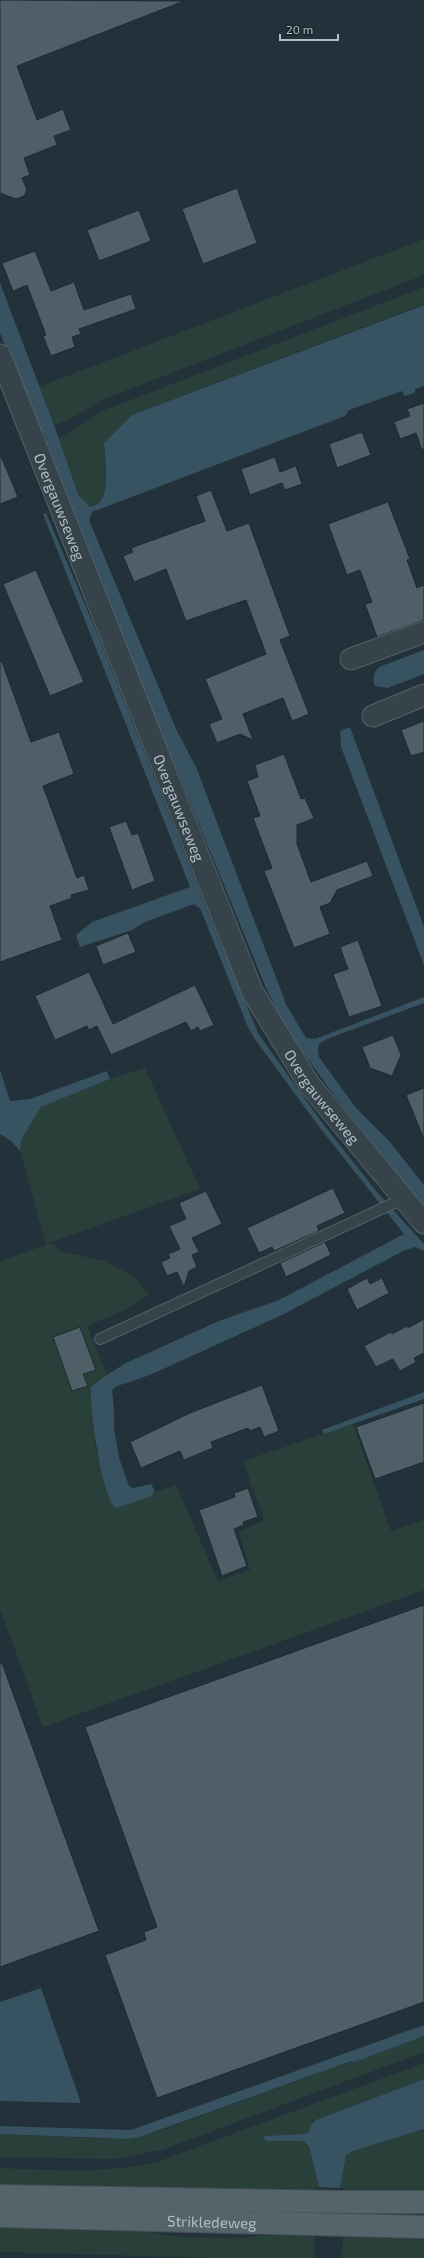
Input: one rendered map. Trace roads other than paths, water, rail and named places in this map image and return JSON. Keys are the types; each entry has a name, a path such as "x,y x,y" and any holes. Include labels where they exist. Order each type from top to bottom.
{"main road":[{"name":"Strikledeweg","path":"0,2196 314,2202 424,2202"},
{"name":"Strikledeweg","path":"0,2216 424,2227"}],"street":[{"name":"Overgauwseweg","path":"0,355 252,991 308,1084 392,1205 424,1223"},
{"path":"351,660 424,632"},
{"path":"373,716 424,696"}],"lane":[{"path":"100,1339 392,1205"}],"water":[{"path":"0,283 54,425 78,494 90,507 97,504 102,498 105,490 106,470 104,443 132,415 424,305 424,386 415,389 415,393 404,396 402,391 349,410 345,416 92,512 89,520 177,731 196,767 286,1004 306,1038 315,1039 424,997 424,1003 327,1039 319,1044 318,1050 319,1057 356,1108 389,1141 424,1185 424,1208 333,1094 302,1051 285,1026 266,988 46,450 47,443 45,436 37,426 0,333"},
{"path":"46,513 98,635 217,935 259,1035 324,1125 377,1192 424,1244 424,1251 415,1247 403,1251 284,1314 150,1375 117,1386 112,1390 114,1429 119,1458 129,1486 133,1488 151,1484 155,1491 150,1497 116,1508 111,1501 101,1471 94,1431 91,1387 102,1378 126,1363 219,1321 279,1300 404,1234 320,1128 254,1038 247,1025 200,908 194,904 145,922 132,930 80,947 76,935 92,922 190,887 43,514"},
{"path":"424,650 424,674 388,688 375,686 374,676 379,667"},
{"path":"350,727 424,927 424,965 341,747 340,731"},
{"path":"0,1070 10,1101 30,1099 107,1071 110,1079 41,1107 21,1140 20,1151 11,1141 0,1134"},
{"path":"424,1392 424,1399 324,1434 322,1430"},
{"path":"41,1988 81,2103 0,2101 0,2002"},
{"path":"424,2025 424,2036 355,2062 351,2061 140,2137 128,2139 0,2134 0,2126 131,2130"},
{"path":"424,2079 424,2129 353,2151 346,2156 340,2188 319,2258 319,2187 309,2146 303,2141 268,2141 263,2139 265,2136 306,2134 316,2120"}]}
